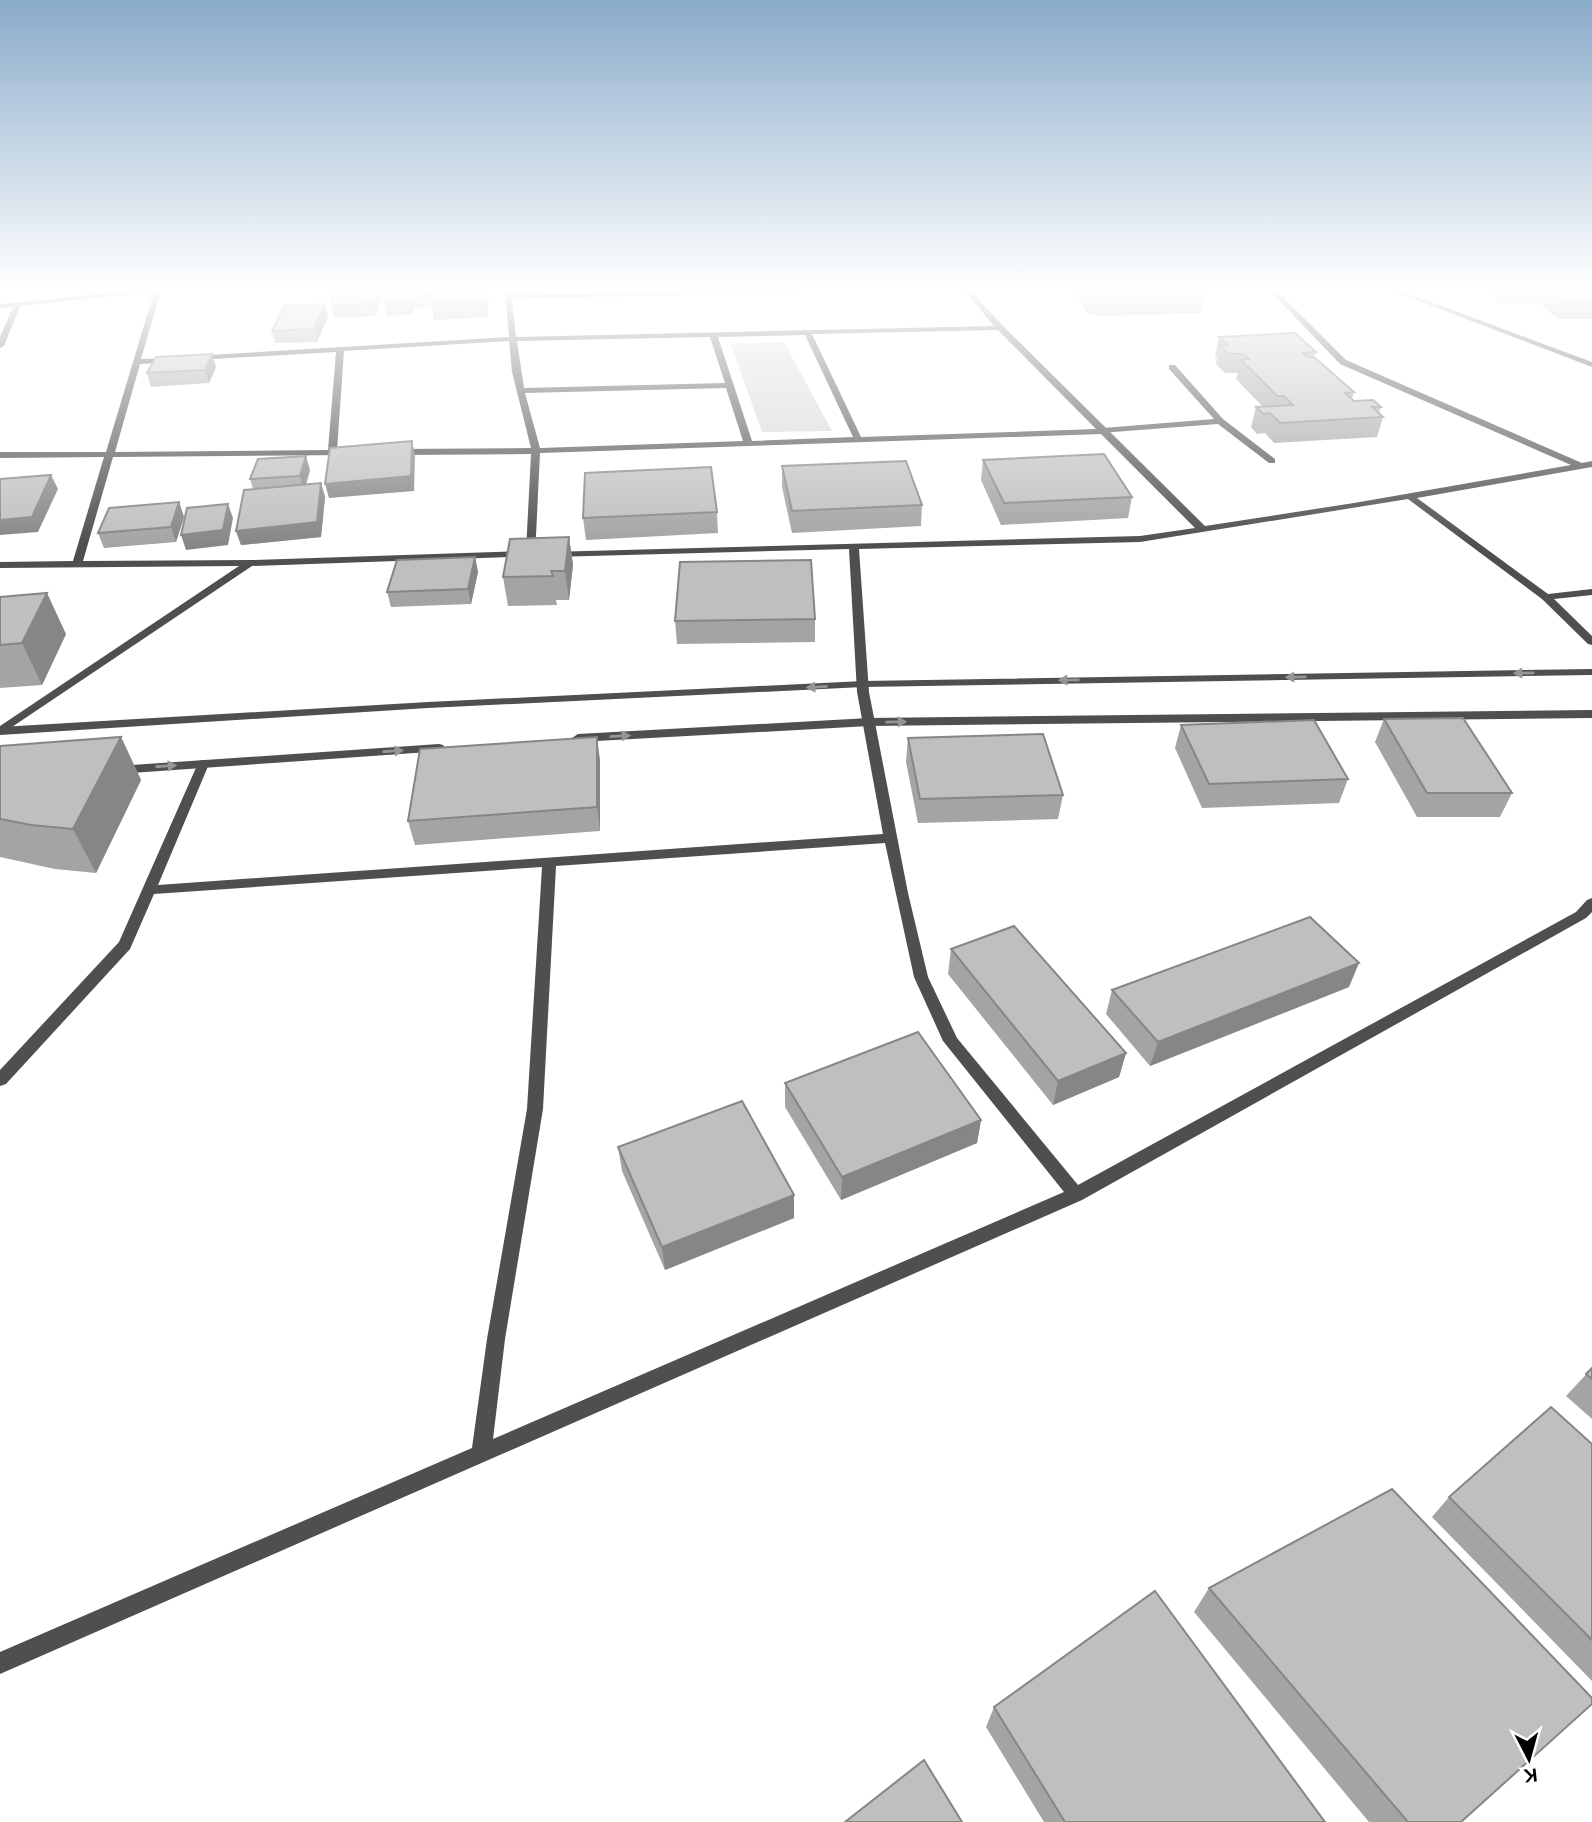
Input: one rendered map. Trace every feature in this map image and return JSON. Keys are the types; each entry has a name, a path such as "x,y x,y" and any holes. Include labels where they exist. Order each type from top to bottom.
{"street":[{"path":"77,564 131,375"},
{"path":"332,453 338,375"},
{"path":"518,375 536,451 531,554"},
{"path":"727,375 748,443"},
{"path":"828,375 859,439"},
{"path":"1047,375 1202,529"},
{"path":"1179,375 1220,421 1272,461"},
{"path":"1374,375 1587,465"},
{"path":"521,391 730,385"},
{"path":"386,452 536,451 1103,431 1220,421"},
{"path":"0,455 359,453"},
{"path":"0,565 251,563 1140,539 1587,465"},
{"path":"1409,496 1546,597 1592,642"},
{"path":"854,548 863,684 891,838 921,977 951,1041 1076,1195"},
{"path":"0,731 251,563"},
{"path":"1546,597 1592,592"},
{"path":"0,731 428,705 863,684 1592,672"},
{"path":"569,739 869,722 1592,713"},
{"path":"108,771 447,747"},
{"path":"0,1080 125,945 203,764"},
{"path":"149,890 891,838"},
{"path":"481,1454 496,1339 535,1109 549,862"},
{"path":"0,1663 1076,1195 1581,915 1592,903"}],"shaded area":[{"path":"742,375 802,375 832,431 762,432"}],"building":[{"path":"1256,375 1335,375 1354,392 1345,393 1354,401 1373,400 1381,407 1372,407 1383,417 1280,423 1270,413 1263,414 1256,407 1293,405 1284,396 1277,396"},
{"path":"412,441 411,476 325,484 330,448"},
{"path":"1104,454 1132,497 1004,503 983,460"},
{"path":"306,456 300,476 250,479 258,459"},
{"path":"906,461 922,505 792,511 782,466"},
{"path":"711,467 717,512 583,518 585,473"},
{"path":"51,475 32,517 0,520 0,479"},
{"path":"321,483 317,522 236,531 244,490"},
{"path":"179,502 171,527 98,533 109,508"},
{"path":"228,504 223,530 181,535 187,508"},
{"path":"569,537 565,571 551,571 553,576 503,577 510,539"},
{"path":"475,557 468,589 387,592 397,560"},
{"path":"811,560 815,619 675,621 680,562"},
{"path":"47,593 22,643 0,645 0,597"},
{"path":"1463,718 1512,793 1427,793 1384,719"},
{"path":"1314,720 1348,779 1209,784 1181,725"},
{"path":"1043,734 1063,795 920,799 908,738"},
{"path":"121,737 73,829 0,819 0,746"},
{"path":"597,737 597,807 408,821 420,749"},
{"path":"1310,917 1359,963 1158,1042 1112,990"},
{"path":"1014,926 1126,1053 1058,1081 951,949"},
{"path":"918,1032 981,1120 842,1177 785,1083"},
{"path":"742,1101 794,1195 662,1247 618,1147"},
{"path":"1592,1368 1592,1379 1586,1374"},
{"path":"1551,1407 1592,1444 1592,1640 1449,1497"},
{"path":"1392,1489 1592,1698 1592,1704 1461,1822 1408,1822 1209,1588"},
{"path":"1155,1591 1325,1822 1065,1822 994,1707"},
{"path":"924,1760 962,1822 845,1822"}]}
